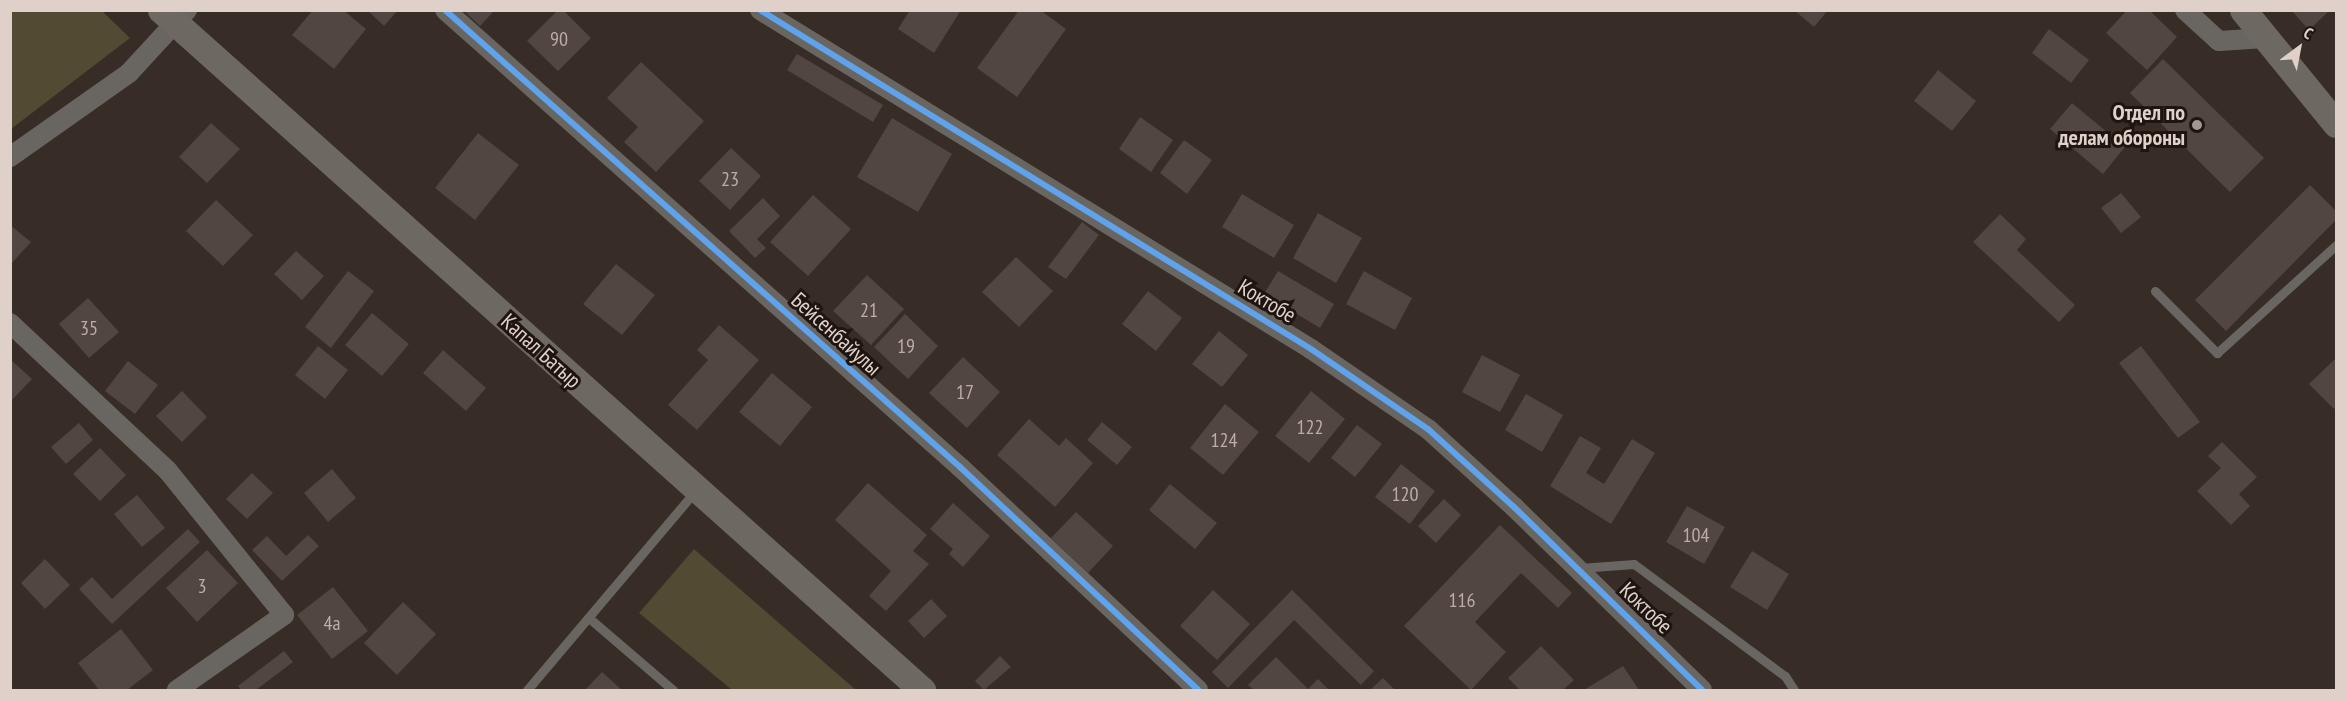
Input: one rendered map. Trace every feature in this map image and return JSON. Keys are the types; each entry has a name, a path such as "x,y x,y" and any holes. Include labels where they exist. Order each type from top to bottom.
{"main road":[{"path":"2243,10 2337,124"},
{"name":"Капал Батыр","path":"175,15 697,490 922,690"}],"street":[{"name":"Бейсенбайулы","path":"445,10 960,467 1198,690"},
{"name":"Коктобе","path":"760,10 1311,349 1428,429 1578,568 1702,690"},
{"path":"2185,10 2219,41 2265,38"},
{"path":"10,157 129,73 175,15"},
{"path":"10,323 168,471 284,615 177,690"}],"lane":[{"path":"2155,291 2217,352 2337,245"},
{"path":"527,690 697,490"},
{"path":"1578,568 1634,564 1785,676 1794,690"},
{"path":"589,618 673,690"}],"shaded area":[{"path":"11,10 102,11 130,38 11,129"},
{"path":"694,549 856,690 732,690 639,613"}],"building":[{"path":"313,10 343,10 366,29 334,69 292,35"},
{"path":"367,10 398,10 384,26"},
{"path":"463,10 492,10 493,12 480,26"},
{"path":"558,10 563,10 591,38 558,71 527,41"},
{"path":"910,10 961,10 934,53 898,29"},
{"path":"1019,10 1040,10 1066,29 1017,97 977,68"},
{"path":"1794,10 1828,10 1814,27"},
{"path":"2127,10 2149,10 2177,37 2147,70 2106,33"},
{"path":"2291,10 2330,10 2309,30"},
{"path":"2049,29 2089,60 2071,83 2032,53"},
{"path":"797,54 883,105 873,122 787,70"},
{"name":"Отдел по делам обороны","path":"2163,59 2264,158 2230,192 2130,93"},
{"path":"641,62 704,121 656,172 624,142 638,127 607,98"},
{"path":"1938,70 1976,101 1952,131 1914,101"},
{"path":"2072,103 2125,147 2103,174 2050,129"},
{"path":"1140,117 1173,140 1151,172 1119,149"},
{"path":"892,118 952,154 918,212 857,177"},
{"path":"211,123 240,149 207,183 179,157"},
{"path":"478,133 519,165 475,220 435,188"},
{"path":"1184,140 1212,160 1187,194 1160,173"},
{"path":"731,148 761,176 730,210 699,181"},
{"path":"2310,185 2336,211 2336,220 2226,331 2195,300"},
{"path":"2121,193 2141,217 2121,233 2101,208"},
{"path":"1242,194 1294,225 1274,258 1222,227"},
{"path":"813,195 851,229 808,276 770,242"},
{"path":"763,198 780,216 757,239 766,248 755,258 729,231"},
{"path":"216,200 253,235 223,266 186,231"},
{"path":"1318,213 1362,238 1336,283 1293,258"},
{"path":"2000,214 2026,239 2017,250 2075,305 2059,322 1973,242"},
{"path":"1082,222 1099,235 1066,279 1048,267"},
{"path":"10,225 31,242 10,265"},
{"path":"296,251 324,276 302,300 274,274"},
{"path":"1016,257 1053,291 1019,327 982,292"},
{"path":"616,264 655,295 622,335 583,304"},
{"path":"348,271 374,291 331,348 305,327"},
{"path":"1278,271 1334,304 1320,328 1264,294"},
{"path":"1364,271 1412,298 1395,330 1346,304"},
{"path":"867,275 904,309 871,345 833,311"},
{"path":"1148,291 1182,318 1156,351 1122,324"},
{"path":"88,298 119,332 89,358 59,324"},
{"path":"372,313 409,344 382,376 345,345"},
{"path":"905,314 938,346 908,379 874,347"},
{"path":"719,325 759,360 697,430 668,405 708,360 697,350"},
{"path":"1219,331 1248,355 1222,387 1192,364"},
{"path":"318,346 348,370 325,399 295,375"},
{"path":"2141,346 2200,422 2178,438 2119,363"},
{"path":"443,350 486,388 466,411 423,373"},
{"path":"1482,355 1520,375 1500,412 1462,392"},
{"path":"963,357 1000,392 967,428 929,393"},
{"path":"2336,358 2336,406 2334,409 2309,384"},
{"path":"10,359 32,379 10,402"},
{"path":"128,361 158,385 135,414 105,391"},
{"path":"772,373 812,407 780,446 739,412"},
{"path":"182,391 207,417 182,442 156,416"},
{"path":"1311,391 1345,419 1309,463 1275,436"},
{"path":"1526,394 1563,415 1542,452 1505,430"},
{"path":"1225,404 1259,432 1223,475 1190,448"},
{"path":"1029,419 1059,446 1066,438 1093,463 1055,507 997,455"},
{"path":"1102,422 1132,447 1117,465 1087,440"},
{"path":"79,423 93,440 66,464 51,447"},
{"path":"1357,425 1382,444 1355,477 1331,458"},
{"path":"1580,436 1601,448 1586,473 1604,484 1632,439 1655,453 1611,524 1550,486"},
{"path":"2222,442 2257,477 2239,494 2250,506 2231,525 2197,491 2221,468 2208,456"},
{"path":"100,448 126,475 100,501 73,474"},
{"path":"1401,464 1435,491 1410,524 1375,497"},
{"path":"332,469 356,498 328,522 304,493"},
{"path":"252,473 273,493 247,519 226,499"},
{"path":"868,483 927,535 913,551 929,564 886,611 869,596 891,571 835,520"},
{"path":"1170,484 1217,523 1195,549 1149,510"},
{"path":"137,495 165,528 142,547 114,514"},
{"path":"1444,499 1461,515 1436,543 1418,526"},
{"path":"953,503 990,536 963,567 949,554 953,549 930,529"},
{"path":"1687,506 1725,527 1704,564 1666,542"},
{"path":"1076,512 1113,546 1088,573 1051,538"},
{"path":"1500,525 1572,593 1558,608 1521,573 1475,622 1506,652 1471,690 1404,626"},
{"path":"188,529 200,542 112,624 79,589 92,577 112,599"},
{"path":"308,535 319,546 282,581 252,550 267,536 286,556"},
{"path":"207,550 238,583 197,622 166,588"},
{"path":"1752,551 1789,574 1767,610 1730,587"},
{"path":"45,559 70,585 45,609 21,583"},
{"path":"333,587 368,631 332,659 297,615"},
{"path":"1213,590 1250,624 1217,660 1180,626"},
{"path":"1292,590 1374,671 1361,685 1294,620 1228,688 1212,672"},
{"path":"931,599 947,616 924,638 908,621"},
{"path":"403,602 436,634 397,675 364,643"},
{"path":"121,629 153,670 127,690 99,690 78,663"},
{"path":"1541,646 1574,680 1563,690 1520,690 1508,678"},
{"path":"284,651 293,662 256,690 241,690 238,686"},
{"path":"1000,656 1011,667 984,690 975,681"},
{"path":"1276,657 1308,689 1318,679 1329,690 1254,690 1248,685"},
{"path":"1623,666 1639,690 1584,690"},
{"path":"602,672 622,690 585,690"},
{"path":"1383,678 1395,690 1370,690"}],"cycle path":[{"path":"445,10 960,467 1198,690"},
{"path":"760,10 1311,349 1428,429 1514,507 1702,690"}],"place":[{"name":"Отдел по делам обороны","path":"2197,125"}]}
